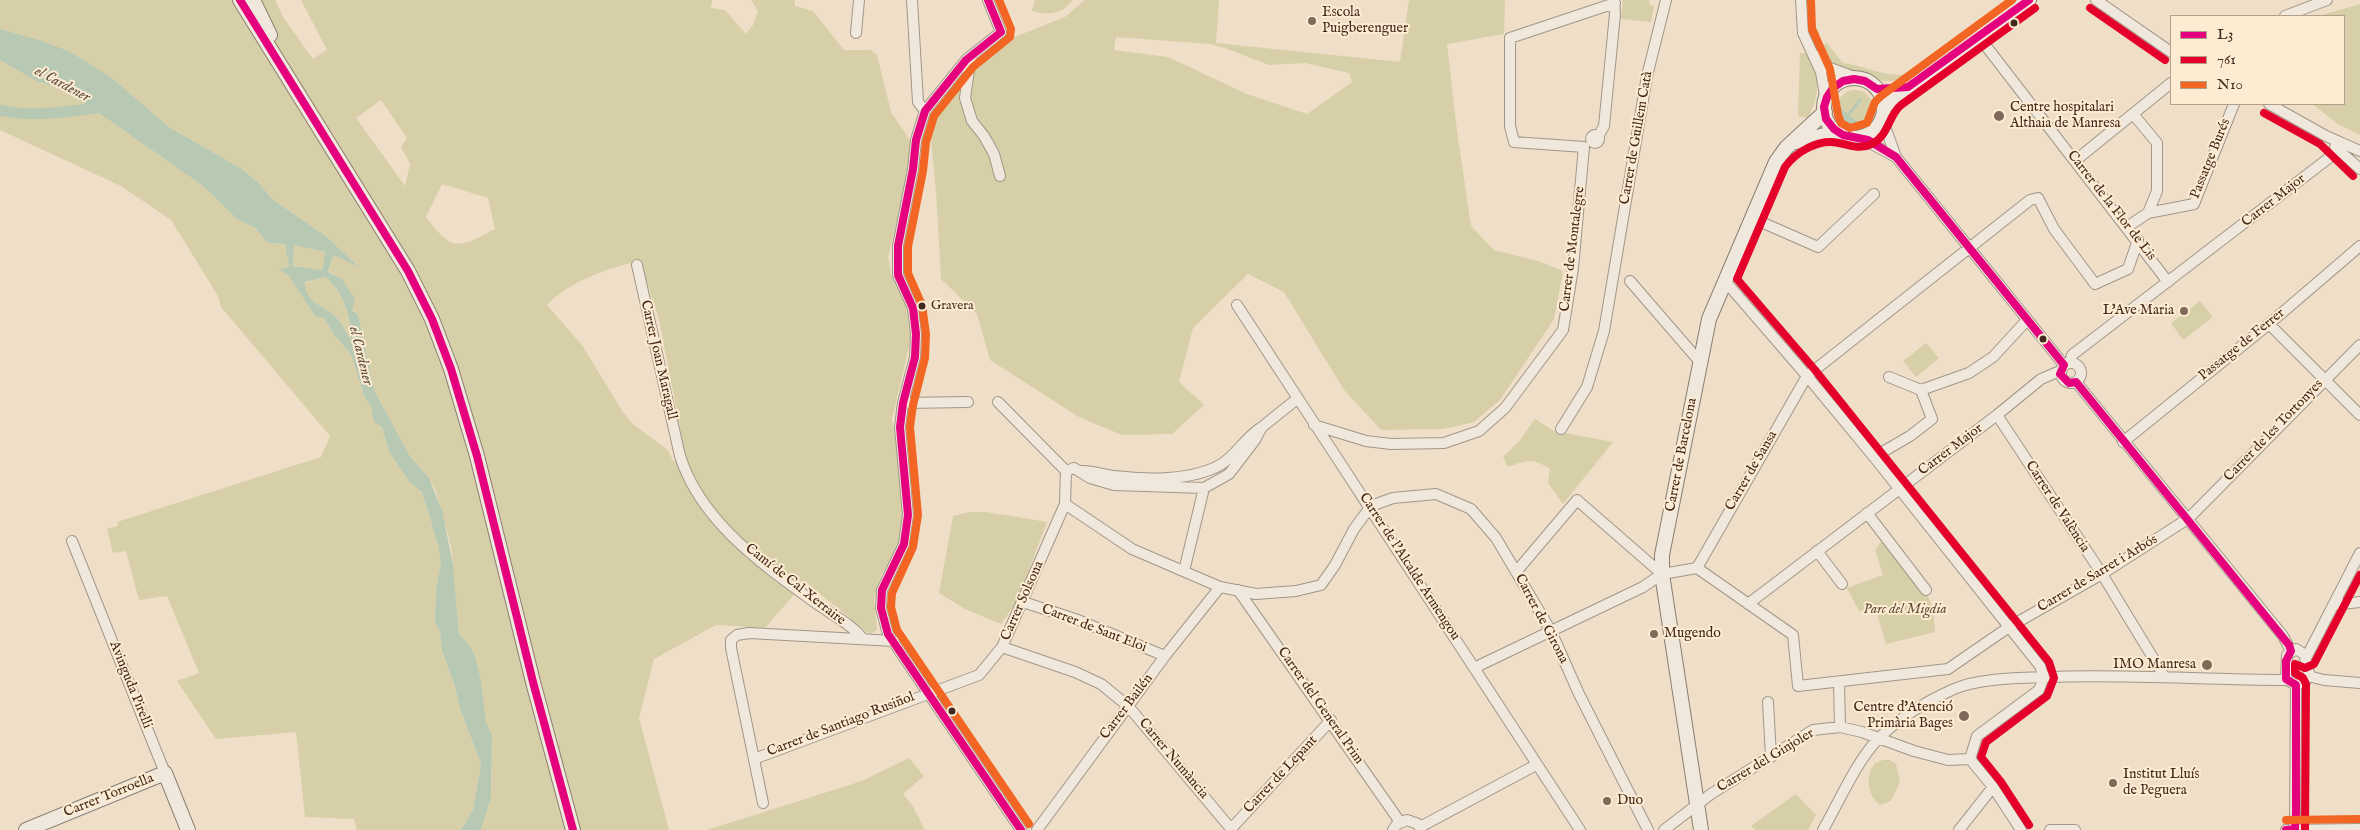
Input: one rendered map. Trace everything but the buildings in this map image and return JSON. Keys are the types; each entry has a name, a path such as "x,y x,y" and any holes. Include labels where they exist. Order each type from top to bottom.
{"street":[{"path":"240,0 271,52 280,61 408,271 435,327 451,369 477,456 526,653 574,830"},
{"path":"253,0 277,49 280,61"},
{"path":"856,33 859,0"},
{"path":"912,0 918,102 925,111"},
{"path":"988,0 1001,29 998,35 971,56 925,111 916,140 913,168 898,246 898,275 913,308 916,334 915,358 903,403 900,427 908,515 904,544 882,590 880,608 891,637 1021,830"},
{"name":"Carrer de Guillem Catà","path":"1562,429 1587,387 1597,359 1614,277 1647,76 1666,0"},
{"path":"1801,0 1801,26 1821,72 1829,123 1837,132 1848,137 1859,137 1873,131 1883,113 1908,87 2029,0"},
{"path":"2096,0 2170,51"},
{"path":"2288,15 2326,0"},
{"path":"1591,142 1514,142 1510,126 1510,38 1615,2"},
{"name":"Carrer de Montalegre","path":"1314,425 1366,441 1391,444 1444,443 1479,431 1505,408 1563,330 1591,142 1604,126 1615,2"},
{"name":"Carrer de la Flor de Lis","path":"1979,37 2138,240 2168,282"},
{"path":"1809,47 1830,68 1869,82 1877,89 1896,157"},
{"path":"971,56 965,98 972,121 984,136 994,154 1000,176"},
{"path":"1825,106 1830,90 1838,83 1857,78"},
{"path":"2076,160 2170,84"},
{"path":"1877,89 1908,87"},
{"name":"Passatge Burés","path":"2127,227 2148,213 2194,204 2234,105"},
{"path":"2271,105 2326,136 2360,151"},
{"name":"Carrer de Barcelona","path":"1700,830 1662,574 1662,555 1709,319 1776,162 1825,106"},
{"path":"2133,114 2157,143 2157,191 2148,213"},
{"path":"1793,143 1837,132"},
{"path":"2326,136 2338,151 2360,170"},
{"path":"1859,137 1896,157 2065,366"},
{"name":"Carrer Major","path":"1748,604 1997,415 2041,379 2065,366 2072,355 2338,151"},
{"path":"1752,218 1818,247 1874,194"},
{"path":"1807,376 2030,200 2038,198 2054,228 2095,284 2128,269 2138,240"},
{"name":"Passatge de Ferrer","path":"2123,442 2269,324 2360,246"},
{"name":"Carrer Joan Maragall","path":"637,265 680,456"},
{"path":"1630,281 1700,362"},
{"path":"1725,282 1874,457 2040,666 2044,677 2040,690 1976,736 1970,759 1993,786 2021,830"},
{"name":"Carrer de l'Alcalde Armengou","path":"1237,304 1314,425 1476,667 1536,764 1580,830"},
{"path":"1889,377 1921,390 1969,373 1993,357 2027,320"},
{"path":"2269,324 2360,415"},
{"name":"Carrer de les Tortonyes","path":"2189,518 2360,345"},
{"path":"2065,366 2076,364 2080,370 2080,376 2076,382"},
{"path":"2065,366 2061,378 2066,383 2076,382"},
{"name":"Carrer de Sansa","path":"1697,568 1807,376"},
{"path":"2076,382 2123,442 2189,518 2286,640 2291,651 2286,662 2292,683 2295,829"},
{"path":"1874,457 1910,436 1932,419 1921,390"},
{"path":"1080,472 1087,470 1114,476 1183,478 1204,474 1222,464 1251,434 1297,399"},
{"path":"903,403 968,402"},
{"path":"998,402 1066,471 1074,468 1090,478 1114,485 1204,488 1229,474 1255,440 1262,427"},
{"name":"Carrer de València","path":"1997,415 2102,574 2164,676"},
{"name":"Camí de Cal Xerraire","path":"680,456 687,479 704,506 747,550 863,639"},
{"name":"Carrer Solsona","path":"929,692 979,675 1002,647 1065,504 1066,471"},
{"path":"1184,571 1204,488"},
{"name":"Carrer de Girona","path":"1370,506 1393,498 1436,494 1471,509 1496,538 1551,631 1579,694 1648,830"},
{"path":"1516,572 1577,500 1662,574"},
{"path":"1065,504 1132,549 1220,587 1256,594 1296,591 1321,584 1335,565 1354,529 1370,506"},
{"path":"1867,513 1926,590"},
{"name":"Carrer de Sarret i Arbós","path":"1748,604 1793,635 1798,686 1948,669 2009,626 2102,574 2189,518"},
{"name":"Avinguda Pirelli","path":"72,540 188,830"},
{"path":"1817,551 1842,584"},
{"path":"2306,658 2360,553"},
{"path":"1476,667 1643,587 1662,574 1697,568 1748,604"},
{"name":"Carrer Bailén","path":"1037,830 1165,656 1220,587"},
{"name":"Carrer del General Prim","path":"1238,590 1331,720 1396,826"},
{"name":"Carrer de Sant Eloi","path":"1023,602 1078,620 1165,656"},
{"path":"2333,604 2360,602"},
{"path":"764,803 730,648 731,640 737,635 749,633 863,639 891,637"},
{"name":"Carrer Numància","path":"1002,647 1075,672 1101,684 1128,706 1231,830"},
{"path":"1823,830 1868,752 1879,739 1910,713 1956,689 1995,681 2044,677 2164,676 2301,685 2308,676 2306,658 2300,650 2291,651"},
{"path":"2308,676 2324,680 2360,683"},
{"path":"1839,682 1840,726"},
{"name":"Carrer de Santiago Rusiñol","path":"754,759 929,692"},
{"path":"1768,702 1771,757"},
{"name":"Carrer de Lepant","path":"1231,830 1331,720"},
{"name":"Carrer del Ginjoler","path":"1664,830 1696,804 1814,730 1840,726 1948,760 1970,759"},
{"path":"1396,826 1411,820 1421,828 1536,764"},
{"name":"Carrer Torroella","path":"33,829 165,773"},
{"path":"1959,830 1993,786"},
{"path":"2286,830 2360,829"},
{"path":"2050,830 2075,830"}],"green space":[{"path":"0,0 275,0 283,17 313,59 327,50 301,0 712,0 711,8 725,10 746,34 753,25 758,11 751,0 795,0 795,6 813,11 844,50 871,50 877,55 891,112 911,142 906,184 888,257 891,274 906,306 911,338 892,419 904,490 903,517 899,544 891,561 881,575 874,599 877,630 870,634 805,582 765,628 716,625 654,659 639,718 669,830 481,830 491,798 492,735 486,722 481,680 475,655 468,643 459,634 451,546 436,491 429,478 410,456 374,390 358,314 352,311 334,274 328,272 332,255 357,265 326,236 273,200 260,184 242,169 169,127 112,78 0,29","holes":["381,100 407,138 401,147 410,164 405,186 356,118","442,184 488,198 495,229 472,240 456,244 443,236 426,217","640,261 659,319 686,459 673,461 668,450 633,424 622,411 582,345 547,305 555,297 577,283 603,271"]},
{"path":"1035,0 1073,0 1059,11 1044,13 1032,11"},
{"path":"1085,0 1219,0 1216,43 1400,62 1409,0 1505,0 1504,34 1447,44 1471,226 1494,250 1538,261 1563,271 1554,319 1500,400 1474,422 1444,429 1381,430 1344,390 1284,292 1248,274 1193,328 1179,382 1204,405 1172,434 1122,435 1079,417 990,360 977,314 941,279 930,128 962,75 1012,38 1065,17","holes":["1116,37 1210,44 1269,65 1305,63 1349,73 1352,82 1307,114 1247,94 1168,57 1114,50"]},
{"path":"1623,0 1649,0 1649,4 1654,6 1651,22 1621,19"},
{"path":"2360,4 2360,135 2338,124 2313,105 2345,105 2345,15 2322,15"},
{"path":"1811,18 1820,34 1812,39 1808,19"},
{"path":"1827,43 1843,63 1893,75 1907,74 1908,80 1883,81 1860,71 1844,70 1821,55 1817,49"},
{"path":"1800,53 1806,53 1811,61 1817,85 1815,101 1808,118 1798,116"},
{"path":"0,60 34,80 60,89 86,104 203,186 237,219 255,228 268,243 285,244 289,267 280,269 288,275 315,316 325,319 334,335 351,354 364,396 371,407 374,421 382,427 389,452 410,483 422,492 438,545 441,562 436,589 435,621 440,632 442,651 455,686 460,709 481,764 473,810 461,830 357,830 354,819 305,817 296,732 216,739 177,681 199,673 167,596 139,600 126,551 113,553 107,529 118,526 117,522 321,457 330,436 221,307 218,296 171,220 121,186 0,130"},
{"path":"1855,90 1862,91 1868,95 1872,101 1872,115 1868,121 1862,125 1855,126 1848,125 1842,121 1838,115 1837,108 1838,101 1842,95 1848,91"},
{"path":"294,245 325,252 322,270 293,266"},
{"path":"325,277 332,283 342,298 350,325 352,343 338,319 315,303 307,294 304,283"},
{"path":"2200,301 2213,317 2183,340 2171,323"},
{"path":"1926,343 1939,358 1916,377 1903,361"},
{"path":"1535,419 1554,431 1613,442 1563,504 1548,483 1550,469 1539,463 1529,461 1508,467 1503,457 1520,440"},
{"path":"969,512 986,512 1047,522 1017,601 1001,624 965,609 939,593 953,516"},
{"name":"Parc del Migdia","path":"1883,539 1926,590 1933,610 1935,632 1886,644 1877,614 1859,611 1847,588 1883,575 1875,550"},
{"path":"909,758 924,776 903,794 912,805 925,830 707,830 862,781"},
{"path":"1890,760 1896,764 1900,782 1891,801 1880,805 1872,796 1869,779 1875,763"},
{"path":"1796,794 1816,815 1808,830 1755,830 1751,826"}],"water":[{"name":"el Cardener","path":"0,29 42,41 68,51 112,78 169,127 242,169 260,184 273,200 326,236 359,267 333,255 328,272 342,279 355,300 352,311 358,314 374,390 410,456 429,478 442,510 453,565 459,634 468,643 475,655 481,680 486,722 492,735 491,798 481,830 461,830 473,810 481,764 460,709 455,686 442,651 440,632 435,621 436,589 441,562 438,545 422,492 410,483 389,452 382,427 374,422 371,407 364,396 351,354 334,335 325,319 315,316 288,275 279,269 289,267 285,244 268,243 255,228 237,219 203,186 86,104 60,89 34,80 0,60","holes":["294,245 325,252 322,270 293,266","325,277 337,290 345,306 350,324 351,341 336,317 311,299 308,294 305,282"]},
{"path":"1836,105 1858,122 1853,127 1843,122 1838,116"}],"waterway":[{"path":"1848,115 1860,100"},
{"name":"el Cardener","path":"0,110 39,114 104,107"}],"transit line":[{"name":"L3","path":"240,0 408,271 432,319 451,369 477,456 533,682 573,830"},
{"name":"L3","path":"988,0 1001,32 966,60 925,111 916,140 913,169 898,246 898,275 913,308 916,334 915,357 903,403 900,427 908,515 904,544 882,590 881,608 888,634 1021,830"},
{"name":"N10","path":"999,0 1011,29 1010,37 973,67 934,116 926,142 923,171 908,247 908,273 922,305 926,334 925,358 913,405 910,427 918,515 913,547 892,593 891,607 897,630 1029,824"},
{"name":"N10","path":"1811,0 1812,29 1830,69 1838,115 1841,123 1850,128 1867,123 1875,102 1881,96 2012,0"},
{"name":"L3","path":"2029,0 1908,87 1877,89 1865,81 1854,79 1843,81 1833,88 1827,97 1824,107 1826,119 1834,129 1843,135 1868,140 1896,157 2064,365 2060,374 2069,383 2076,382 2289,645 2291,651 2286,661 2286,679 2296,685 2296,813 2295,829 2286,830"},
{"name":"761","path":"2029,825 2001,782 1981,757 1986,742 2047,696 2054,678 2049,662 1815,370 1737,279 1785,167 1795,156 1816,144 1831,142 1859,147 1872,144 1882,136 1893,114 1901,105 2035,8"},
{"name":"761","path":"2090,8 2165,60"},
{"name":"761","path":"2264,113 2320,144 2353,176"},
{"name":"761","path":"2305,829 2306,684 2303,678 2295,673 2295,664 2305,668 2314,664 2360,575"},
{"name":"N10","path":"2286,820 2360,819"}],"place":[{"name":"Escola Puigberenguer","path":"1312,21"},
{"name":"Centre hospitalari Althaia de Manresa","path":"1999,116"},
{"name":"Gravera","path":"922,306"},
{"name":"L'Ave Maria","path":"2184,311"},
{"name":"Mugendo","path":"1654,634"},
{"name":"IMO Manresa","path":"2207,665"},
{"name":"Centre d'Atenció Primària Bages","path":"1964,716"},
{"name":"Institut Lluís de Peguera","path":"2113,783"},
{"name":"Duo","path":"1607,801"}]}
